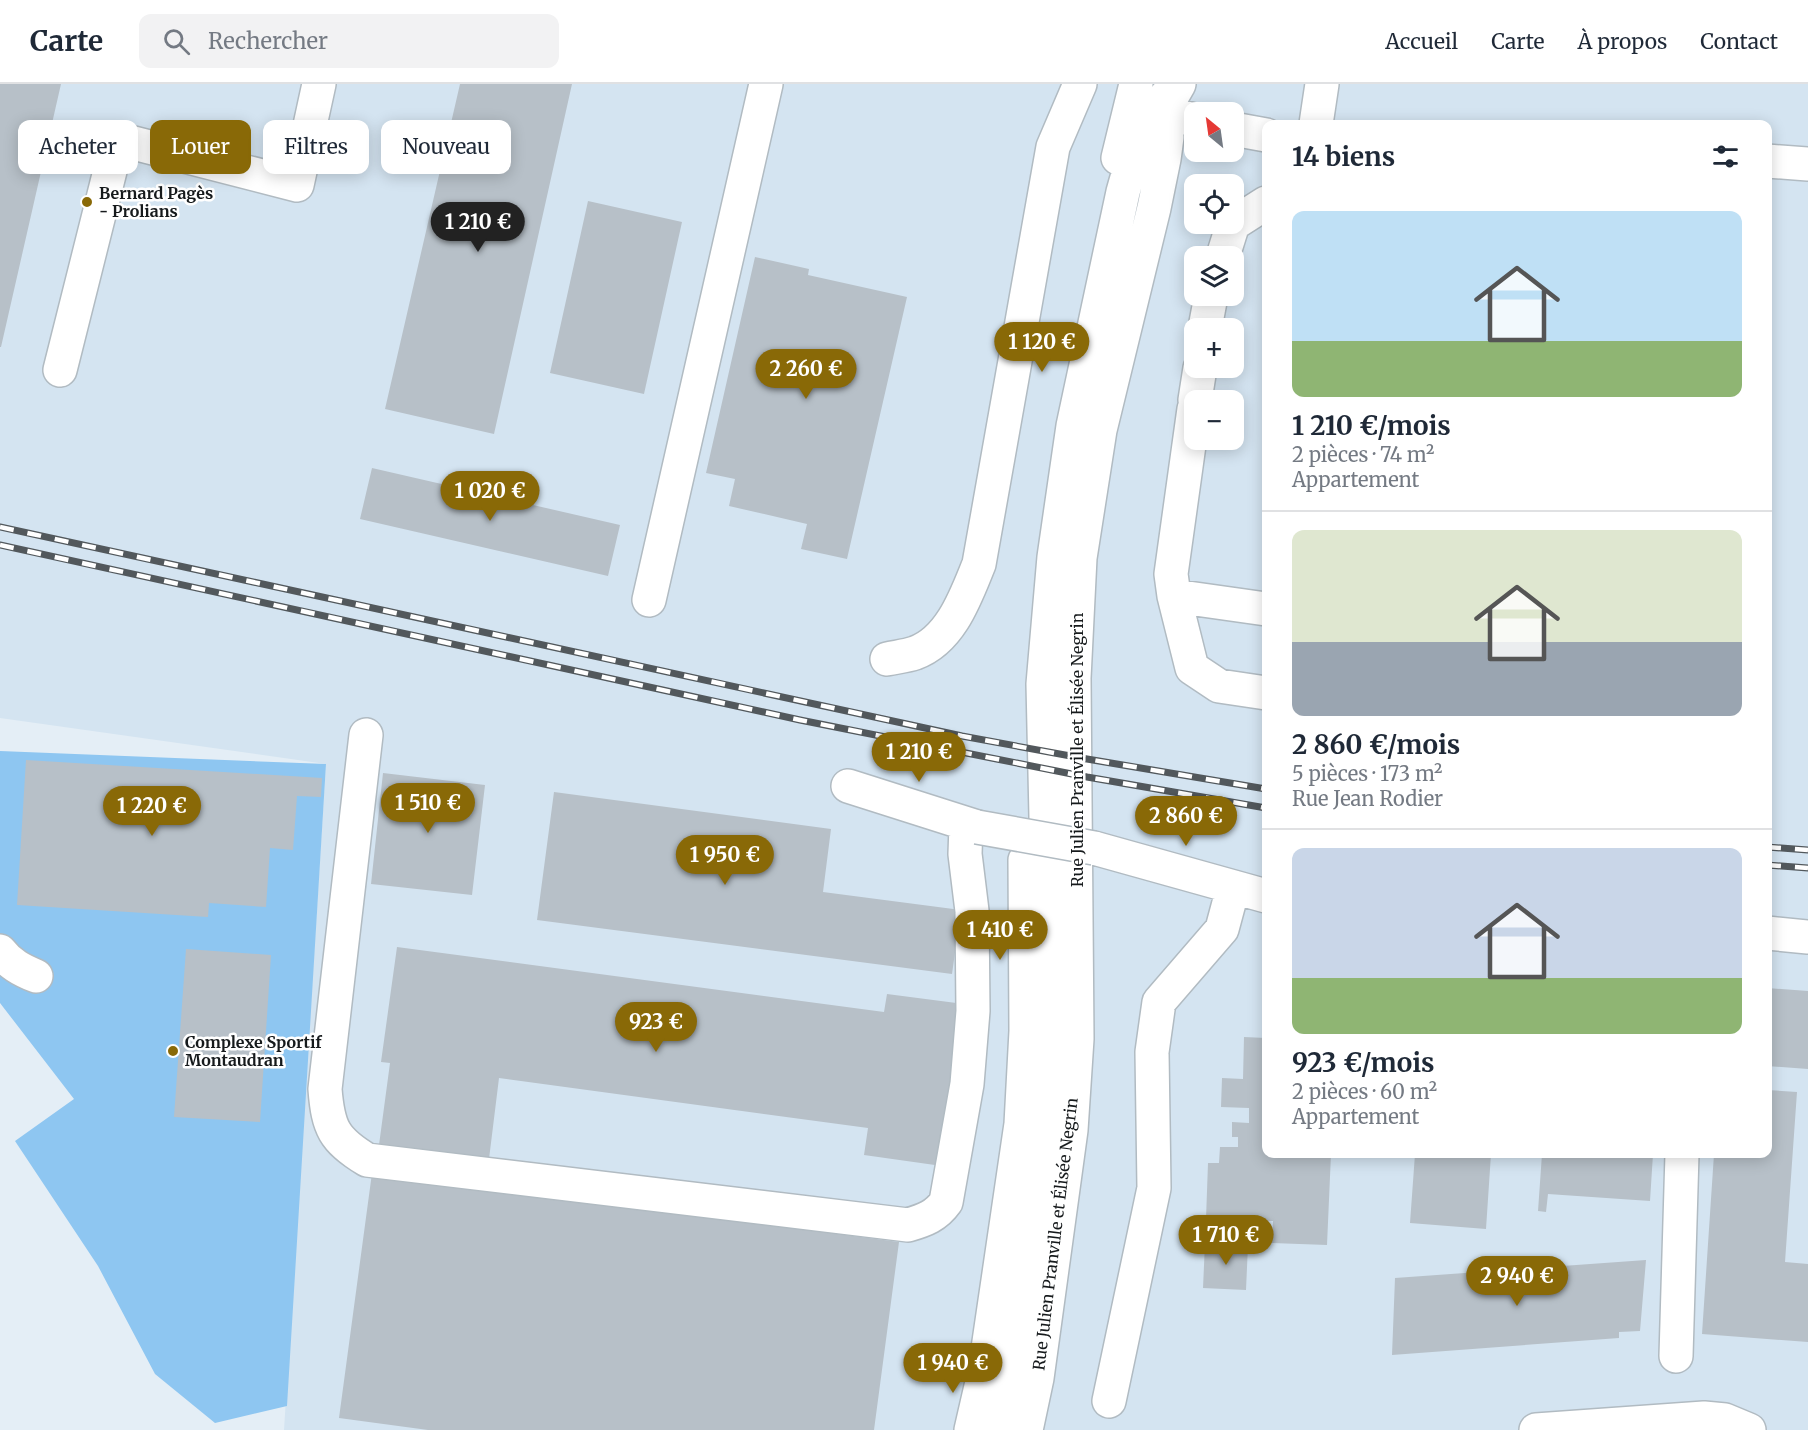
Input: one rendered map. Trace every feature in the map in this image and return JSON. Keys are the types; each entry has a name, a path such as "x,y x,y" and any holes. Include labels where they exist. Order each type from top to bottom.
{"street":[{"path":"60,370 118,140 297,185 319,84"},
{"path":"649,600 766,84"},
{"path":"887,658 915,653 934,642 950,623 966,597 979,564 1053,147 1080,84"},
{"name":"Rue Julien Pranville et Élisée Negrin","path":"1000,1430 1010,1374 1044,1127 1051,1039 1044,684 1054,557 1073,426 1123,192 1142,133 1165,98 1179,84"},
{"path":"1317,120 1322,84"},
{"path":"971,1430 985,1369 1021,1124 1026,1031 1023,681 1035,556 1054,437 1106,201 1134,94 1165,98 1184,112"},
{"name":"Rue Julien Pranville et Élisée Negrin","path":"1026,1430 1037,1378 1069,1142 1077,1039 1074,678 1080,558 1100,430 1163,165 1167,137 1165,98"},
{"path":"1244,131 1262,134"},
{"path":"1772,161 1808,164"},
{"path":"1226,246 1233,224 1262,206"},
{"path":"1189,450 1172,574 1174,596 1192,668 1219,686 1262,692"},
{"path":"1035,556 1044,684"},
{"path":"1174,596 1262,608"},
{"path":"366,735 325,1089 327,1113 336,1136 348,1148 368,1160 908,1225 924,1220 938,1212 946,1202 967,1084 973,1011 972,911 965,854 971,826"},
{"path":"848,786 971,826 1094,848 1262,895"},
{"path":"1109,1401 1154,1188 1152,1052 1159,1002 1222,929 1233,888"},
{"path":"1772,933 1808,937"},
{"path":"0,951 20,969 36,976"},
{"path":"1676,1356 1682,1158"},
{"path":"1536,1430 1704,1418 1725,1420 1749,1430"}],"shaded area":[{"path":"0,84 1808,84 1808,1430 284,1430 326,764 0,718"},
{"name":"Complexe Sportif Montaudran","path":"0,751 326,764 287,1406 215,1423 155,1374 98,1266 15,1141 74,1099 0,1003"}],"building":[{"path":"0,84 61,84 53,120 18,120 18,174 40,174 0,347"},
{"path":"460,84 572,84 494,434 385,409 439,174 511,174 511,120 452,120"},
{"path":"588,201 682,222 644,394 550,373"},
{"path":"755,257 809,269 808,275 907,297 847,559 801,549 807,524 729,506 735,479 706,473"},
{"path":"372,468 620,525 608,576 360,519"},
{"path":"26,760 322,778 321,797 297,796 293,850 270,848 266,907 209,903 208,917 17,905"},
{"path":"383,773 485,785 472,895 371,884"},
{"path":"554,792 831,829 823,892 961,910 952,974 537,920"},
{"path":"397,947 884,1012 887,994 964,1004 942,1166 864,1155 868,1128 499,1078 489,1159 379,1145 390,1063 381,1062"},
{"path":"186,949 271,955 260,1122 174,1117"},
{"path":"1772,988 1808,991 1808,1069 1772,1066"},
{"path":"1244,1037 1262,1038 1262,1158 1331,1158 1327,1245 1272,1243 1273,1221 1206,1219 1208,1163 1219,1163 1220,1147 1238,1147 1238,1137 1232,1137 1232,1122 1249,1123 1249,1108 1221,1107 1222,1078 1243,1079"},
{"path":"1772,1090 1797,1092 1785,1262 1808,1264 1808,1342 1702,1334 1714,1158 1772,1158"},
{"path":"1415,1158 1491,1158 1486,1229 1410,1223"},
{"path":"1542,1158 1653,1158 1650,1201 1548,1194 1546,1212 1538,1211"},
{"path":"372,1173 899,1242 874,1430 428,1430 339,1418"},
{"path":"1205,1243 1248,1245 1246,1290 1203,1288"},
{"path":"1646,1260 1640,1331 1619,1332 1619,1338 1392,1355 1395,1278"}],"railway":[{"path":"0,527 962,736 1262,788"},
{"path":"0,545 800,720 1087,777 1262,807"},
{"path":"1772,847 1808,850"},
{"path":"1772,865 1808,868"}],"place":[{"name":"Bernard Pagès - Prolians","path":"87,202"},
{"name":"Complexe Sportif Montaudran","path":"173,1051"}]}
